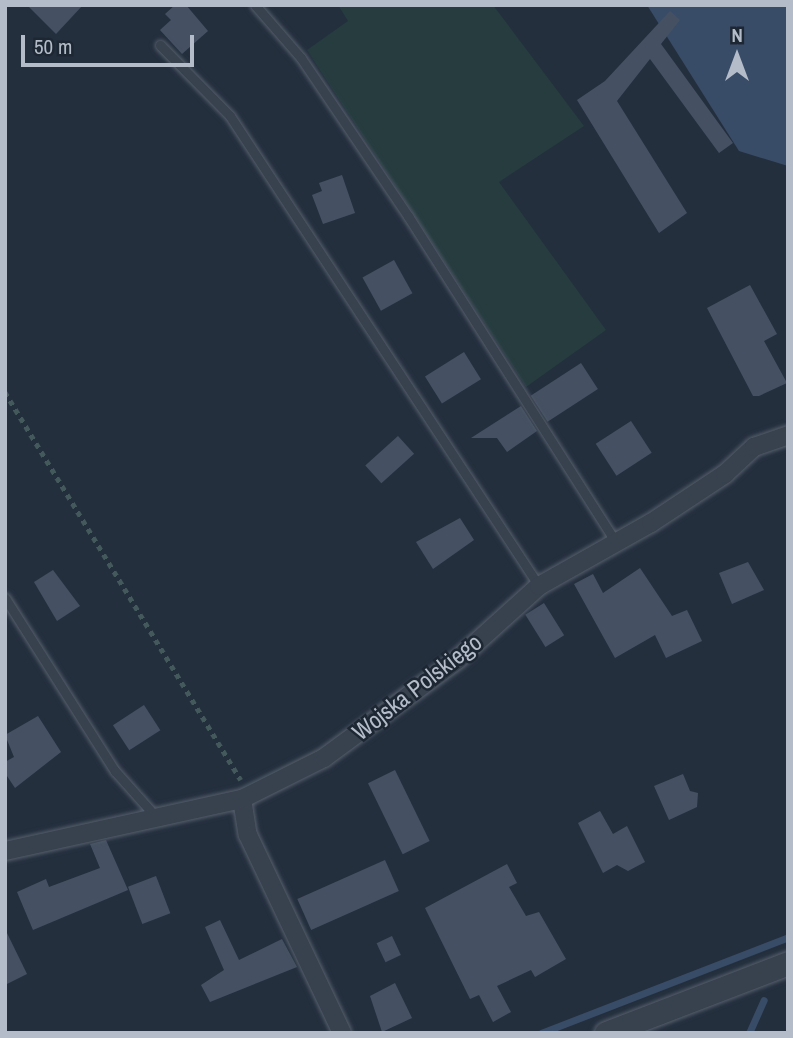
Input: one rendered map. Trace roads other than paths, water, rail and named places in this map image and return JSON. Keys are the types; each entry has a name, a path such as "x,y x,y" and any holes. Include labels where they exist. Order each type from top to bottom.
{"street":[{"name":"Wojska Polskiego","path":"5,851 242,799 324,758 366,730 539,586 725,474 754,447 788,435"},
{"path":"242,799 248,835 342,1033"},
{"path":"606,1033 788,963"}],"lane":[{"path":"255,5 301,58 400,205 616,542"},
{"path":"160,45 230,116 539,586"},
{"path":"5,598 115,771 156,817"}],"water":[{"path":"647,5 788,5 788,166 739,151"}],"waterway":[{"path":"541,1033 788,937"},
{"path":"749,1033 764,1000"}]}
